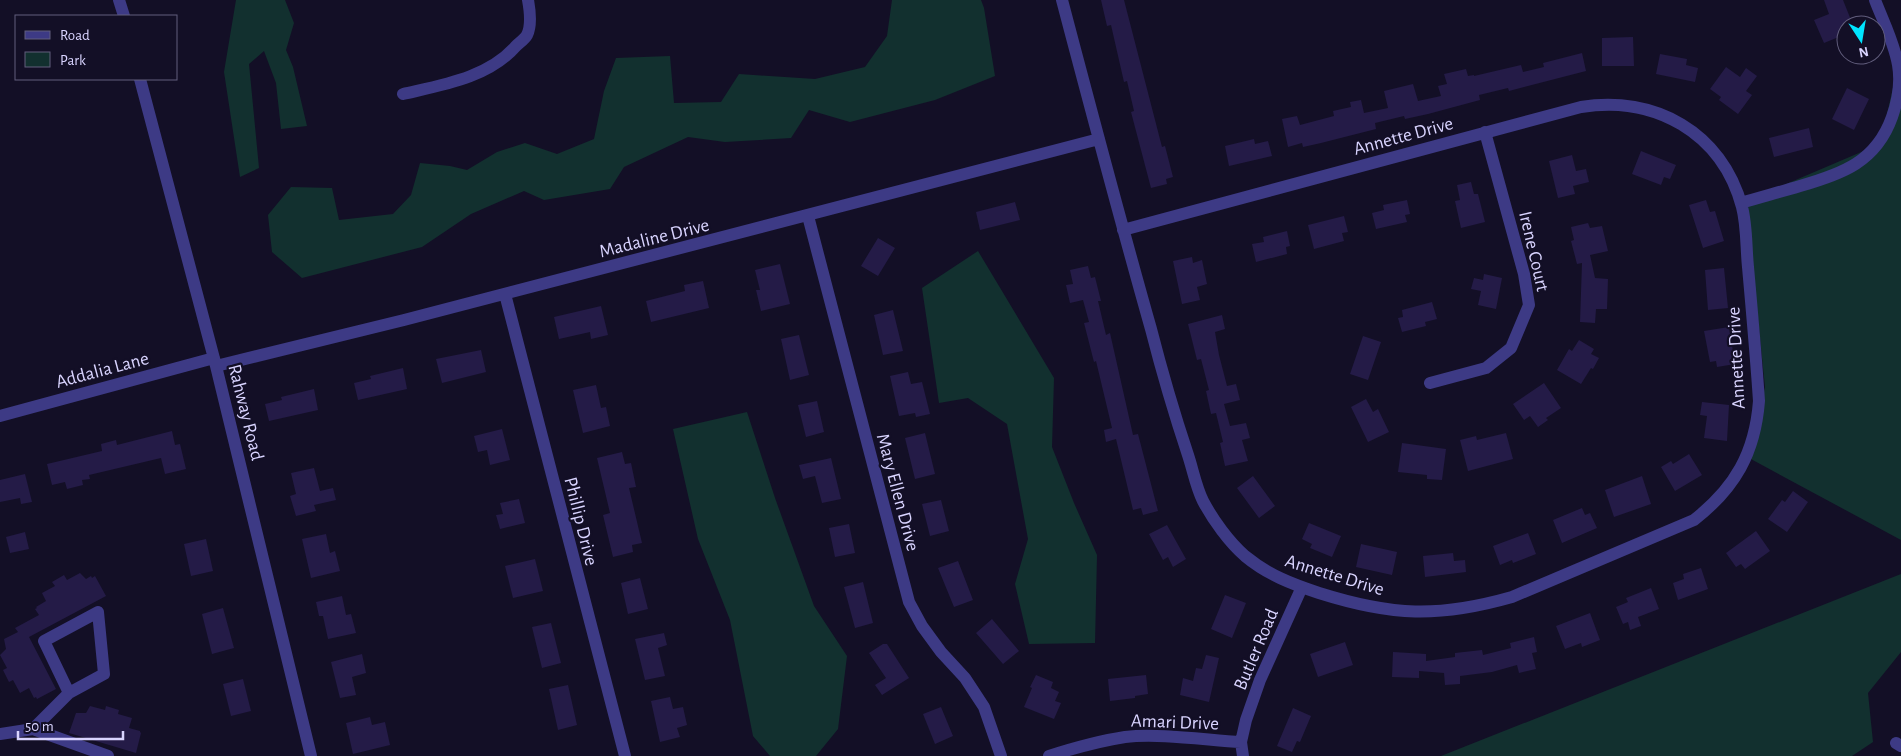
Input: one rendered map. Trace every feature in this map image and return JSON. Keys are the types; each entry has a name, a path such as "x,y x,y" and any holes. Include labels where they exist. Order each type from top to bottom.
{"street":[{"path":"119,0 124,15"},
{"path":"403,94 475,75 508,56 527,34 530,16 528,0"},
{"name":"Annette Drive","path":"1062,0 1123,230 1173,411 1203,500 1220,527 1245,556 1283,581 1354,604 1395,611 1454,610 1512,597 1694,520 1728,488 1737,475 1750,447 1758,417 1759,400 1741,203 1728,171 1711,148 1690,129 1665,115 1651,110 1623,104 1595,104 1123,230"},
{"path":"1741,203 1825,179 1845,171 1870,152 1884,135 1896,106 1899,74 1892,46 1875,0"},
{"name":"Rahway Road","path":"140,80 215,362 311,756"},
{"name":"Irene Court","path":"1430,383 1486,368 1511,348 1529,305 1524,274 1485,132"},
{"name":"Madaline Drive","path":"215,362 505,294 1099,139"},
{"name":"Mary Ellen Drive","path":"808,216 909,602 922,626 940,652 965,678 984,707 1001,756"},
{"name":"Phillip Drive","path":"505,294 625,756"},
{"name":"Addalia Lane","path":"0,416 215,362"},
{"name":"Butler Road","path":"1243,756 1241,742 1246,720 1260,680 1302,587"},
{"path":"33,729 69,693 104,674 98,612 44,640 69,693"},
{"path":"0,734 33,729 75,750 108,756"},
{"name":"Amari Drive","path":"1049,756 1124,737 1143,736 1241,742"}],"green space":[{"path":"236,0 285,0 294,23 286,50 293,67 307,126 281,129 276,83 264,51 249,64 259,168 240,177 224,72"},
{"path":"892,0 981,0 984,8 995,76 935,100 850,122 809,110 791,138 725,142 688,137 624,167 610,189 544,200 524,191 471,214 422,247 302,278 272,252 268,215 291,187 332,188 339,220 393,214 411,195 420,163 467,170 497,152 525,143 557,154 594,139 604,91 616,58 670,56 674,103 721,102 739,74 815,79 865,67 887,36"},
{"path":"1901,65 1901,540 1749,458 1765,387 1746,201 1880,144 1898,66"},
{"path":"978,251 1054,378 1052,447 1097,555 1095,643 1029,644 1015,584 1028,539 1007,424 968,398 939,403 922,288"},
{"path":"747,412 775,498 814,606 847,656 838,729 816,756 770,756 753,736 730,620 698,539 673,429"},
{"path":"1901,574 1901,652 1868,693 1873,742 1852,756 1441,756"}],"building":[{"path":"1101,0 1124,0 1162,147 1165,146 1173,177 1166,179 1167,184 1151,188 1131,112 1134,111 1127,81 1124,82 1111,25 1107,26"},
{"path":"1824,0 1843,0 1849,15 1836,15 1836,38 1824,43 1814,20 1829,14"},
{"path":"1633,37 1634,66 1602,66 1602,38"},
{"path":"1582,53 1586,71 1509,91 1508,88 1479,95 1480,100 1428,114 1405,119 1404,116 1375,123 1376,129 1303,147 1302,143 1288,147 1282,119 1297,116 1300,125 1334,116 1333,111 1351,107 1350,102 1361,100 1364,113 1388,108 1384,91 1413,84 1418,101 1441,96 1438,86 1447,84 1444,74 1466,69 1468,76 1474,76 1521,65 1523,72 1544,67 1543,63"},
{"path":"1660,54 1687,59 1686,65 1698,68 1695,82 1656,74"},
{"path":"1726,67 1740,77 1746,68 1757,76 1746,91 1752,95 1738,114 1719,100 1721,97 1710,89"},
{"path":"1847,88 1869,99 1854,130 1832,119"},
{"path":"1809,128 1813,147 1774,157 1769,138"},
{"path":"1254,139 1255,144 1268,141 1272,156 1229,166 1225,146"},
{"path":"1641,151 1676,165 1670,179 1664,177 1661,185 1632,174"},
{"path":"1572,155 1576,171 1586,169 1589,182 1573,186 1575,194 1558,198 1549,161"},
{"path":"1471,182 1474,194 1478,194 1485,222 1461,228 1455,201 1460,200 1457,185"},
{"path":"1407,200 1410,214 1405,215 1407,222 1376,229 1372,213 1384,210 1383,205"},
{"path":"1706,200 1710,212 1715,211 1724,241 1703,248 1689,205"},
{"path":"1015,202 1020,220 980,230 976,212"},
{"path":"1344,216 1348,232 1342,233 1344,241 1314,249 1308,225"},
{"path":"1588,223 1590,228 1602,226 1608,251 1590,255 1595,278 1608,279 1607,309 1596,309 1595,323 1580,322 1582,263 1577,264 1571,241 1574,240 1571,227"},
{"path":"1287,231 1290,246 1286,247 1287,254 1256,262 1252,244 1264,242 1263,237"},
{"path":"878,238 895,248 878,276 861,266"},
{"path":"1192,257 1193,263 1202,260 1207,284 1197,287 1200,300 1182,304 1173,261"},
{"path":"780,264 790,304 761,311 756,290 760,290 755,270"},
{"path":"1088,266 1091,278 1095,277 1101,301 1098,301 1106,335 1110,333 1133,435 1138,434 1158,511 1143,515 1141,508 1133,510 1116,439 1106,442 1104,430 1112,428 1096,361 1094,362 1084,323 1089,322 1083,300 1070,303 1066,285 1073,284 1070,270"},
{"path":"1724,268 1728,308 1708,310 1705,270"},
{"path":"1484,274 1502,278 1496,309 1478,305 1481,291 1471,289 1474,278 1483,280"},
{"path":"703,281 709,308 651,322 646,301 685,291 684,285"},
{"path":"1432,302 1437,319 1425,322 1426,326 1402,332 1398,318 1403,317 1402,310"},
{"path":"601,306 608,335 591,339 590,332 559,339 554,317"},
{"path":"893,310 903,351 883,355 874,315"},
{"path":"1222,315 1225,329 1215,332 1219,355 1227,386 1236,384 1240,400 1224,404 1230,426 1246,423 1250,438 1242,440 1248,461 1225,466 1220,443 1223,442 1216,413 1211,414 1206,391 1209,390 1201,359 1197,360 1188,324"},
{"path":"1729,327 1735,364 1717,367 1716,361 1710,362 1704,331"},
{"path":"799,335 809,375 790,380 781,339"},
{"path":"1363,336 1381,342 1368,380 1350,374"},
{"path":"1579,340 1594,349 1591,354 1599,358 1581,384 1557,370 1569,349 1572,351"},
{"path":"481,350 486,372 442,383 436,359"},
{"path":"403,368 407,389 358,400 354,383 371,379 370,376"},
{"path":"908,372 911,384 922,382 930,414 916,417 915,413 899,416 890,376"},
{"path":"1544,383 1561,408 1546,418 1548,420 1538,427 1530,416 1524,420 1513,404"},
{"path":"596,385 601,408 606,407 610,426 583,433 573,390"},
{"path":"314,389 318,410 269,421 265,404 282,400 281,397"},
{"path":"1366,399 1373,412 1378,409 1389,432 1368,442 1351,407"},
{"path":"817,401 824,432 806,437 798,405"},
{"path":"1702,402 1729,405 1727,441 1704,438 1707,416 1700,415"},
{"path":"502,429 510,460 490,465 487,450 478,452 474,436"},
{"path":"172,431 175,445 180,444 186,469 165,474 161,458 89,475 90,479 82,480 83,485 67,489 65,482 52,485 47,464 102,451 101,444 116,440 117,445"},
{"path":"925,433 935,474 915,479 905,438"},
{"path":"1506,433 1513,459 1468,471 1460,440 1476,436 1477,440"},
{"path":"1402,443 1446,449 1442,480 1427,479 1427,475 1398,472"},
{"path":"622,452 625,464 631,463 636,487 629,488 642,543 632,545 633,552 613,557 603,515 610,513 597,458"},
{"path":"1689,454 1702,475 1675,491 1661,467 1671,461 1673,464"},
{"path":"831,458 841,499 822,503 815,476 803,479 799,465"},
{"path":"314,468 320,491 333,488 336,500 314,505 316,511 296,516 290,496 296,494 291,473"},
{"path":"25,474 32,502 21,504 20,498 0,502 0,480"},
{"path":"1253,476 1275,506 1259,518 1237,488"},
{"path":"1642,476 1651,504 1614,517 1605,490"},
{"path":"1793,491 1808,502 1787,532 1768,519 1782,500 1785,502"},
{"path":"519,499 525,523 500,529 496,515 503,514 500,503"},
{"path":"941,500 949,531 930,536 922,504"},
{"path":"1582,508 1585,515 1590,513 1597,528 1562,543 1553,520"},
{"path":"1309,523 1341,536 1332,557 1310,548 1312,544 1302,539"},
{"path":"849,524 855,553 835,557 829,528"},
{"path":"1167,525 1186,559 1173,567 1168,557 1163,560 1149,534"},
{"path":"1756,531 1770,551 1745,569 1741,564 1736,567 1726,553"},
{"path":"25,532 29,549 10,553 6,537"},
{"path":"1528,533 1536,554 1513,563 1512,560 1500,565 1493,546"},
{"path":"326,534 330,553 335,551 340,571 311,578 302,539"},
{"path":"206,539 213,571 191,576 184,544"},
{"path":"1361,544 1397,552 1392,575 1356,567"},
{"path":"1453,553 1454,561 1465,560 1466,572 1425,577 1423,556"},
{"path":"535,559 543,591 513,598 505,566"},
{"path":"958,561 973,600 954,607 938,568"},
{"path":"1701,568 1708,589 1678,600 1673,583 1684,579 1683,574"},
{"path":"80,573 86,579 95,576 106,596 29,637 56,689 37,699 36,697 34,698 29,688 20,693 13,680 9,682 3,670 7,668 0,655 6,649 4,639 18,632 15,628 39,615 35,609 46,601 42,593 55,586 52,582 64,575 67,580"},
{"path":"640,578 648,609 628,614 621,583"},
{"path":"863,582 873,623 855,628 844,587"},
{"path":"1651,588 1659,609 1638,617 1641,626 1630,630 1628,622 1623,624 1616,607 1628,602 1626,598"},
{"path":"1225,595 1246,603 1232,638 1211,629"},
{"path":"342,596 346,615 351,614 356,633 328,639 323,616 319,616 316,602"},
{"path":"223,608 234,648 212,654 202,614"},
{"path":"1590,613 1600,640 1582,647 1581,643 1565,649 1556,626"},
{"path":"992,619 1019,651 1003,664 976,633"},
{"path":"551,623 561,663 542,668 532,627"},
{"path":"664,633 667,645 658,648 665,676 645,680 635,639"},
{"path":"1534,637 1537,652 1532,653 1536,669 1519,673 1517,665 1492,672 1460,676 1460,684 1445,685 1444,673 1419,671 1419,678 1392,677 1393,652 1426,654 1426,661 1455,657 1455,653 1482,650 1483,655 1511,648 1510,643"},
{"path":"1345,642 1353,665 1318,677 1310,654"},
{"path":"883,644 887,644 909,678 882,695 875,685 886,678 869,653"},
{"path":"362,654 366,673 352,677 356,695 340,698 331,662"},
{"path":"1206,655 1219,658 1209,702 1180,695 1183,678 1193,681 1196,668 1202,669"},
{"path":"1036,675 1053,682 1051,688 1059,692 1055,701 1061,703 1054,719 1024,707"},
{"path":"1146,675 1148,694 1135,696 1135,698 1110,701 1108,679"},
{"path":"243,679 251,711 231,716 223,684"},
{"path":"568,685 577,725 558,730 549,689"},
{"path":"670,697 673,709 683,707 687,725 677,728 680,737 660,742 651,701"},
{"path":"90,706 105,710 106,706 119,710 118,714 132,718 129,728 141,733 136,753 69,733 76,713 86,713"},
{"path":"941,707 953,736 935,744 923,714"},
{"path":"1293,708 1311,716 1300,742 1297,741 1292,752 1277,746"},
{"path":"370,717 372,725 385,722 390,745 353,754 346,723"}]}
